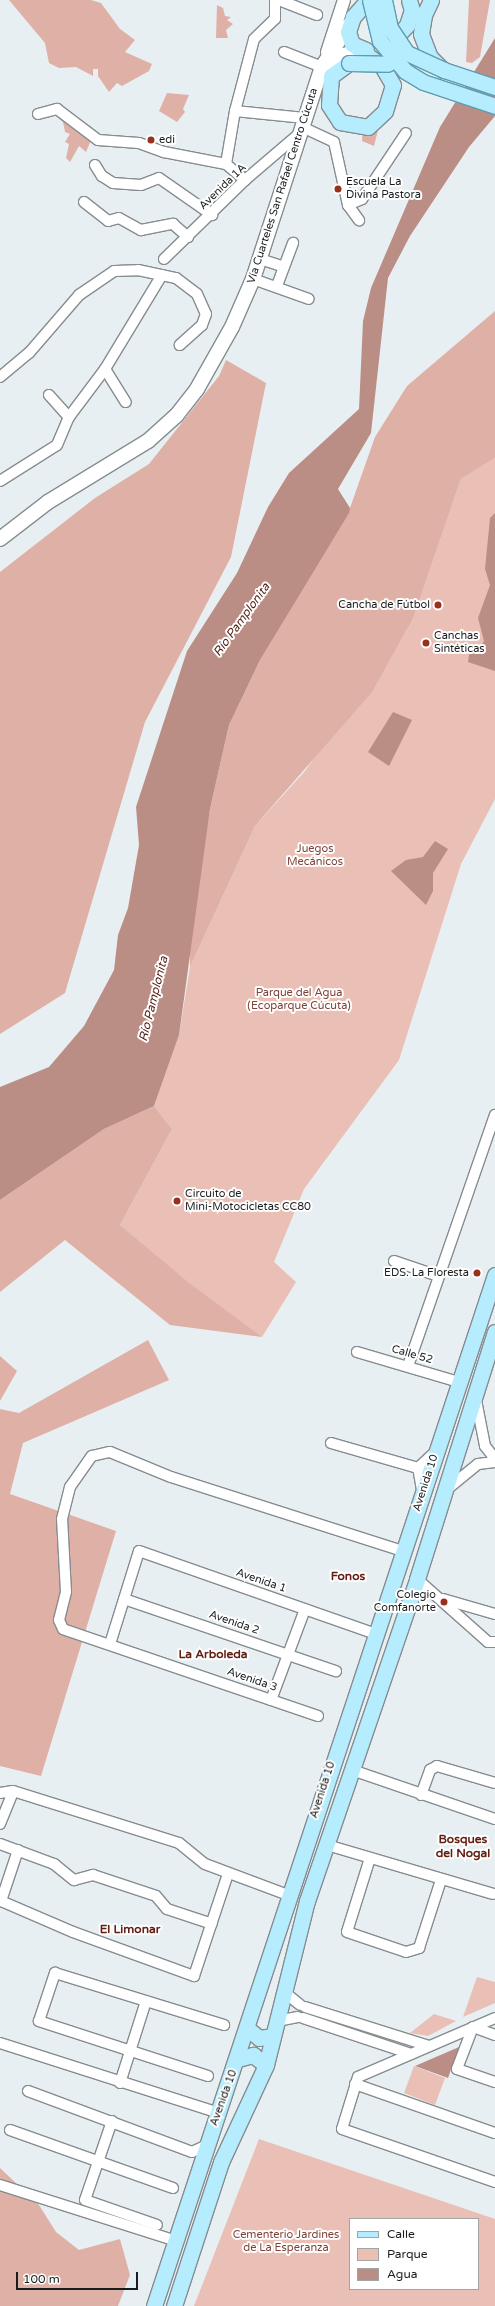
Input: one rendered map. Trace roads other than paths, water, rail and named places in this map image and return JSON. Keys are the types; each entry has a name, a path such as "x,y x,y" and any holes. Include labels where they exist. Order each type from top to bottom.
{"main road":[{"path":"355,0 349,39 360,50 388,73 393,85 392,98 379,119 368,127 340,122 329,105 327,92 336,70 349,63 374,61 405,71 422,82 495,106"},
{"path":"351,21 369,0"},
{"path":"369,0 380,41 405,71"},
{"path":"384,0 388,23 402,47 414,58 444,70 495,86"},
{"path":"409,0 410,17"},
{"path":"360,50 380,49 393,42 402,33 410,17 424,0"},
{"path":"432,0 424,15 421,34 430,57 444,70"},
{"name":"Vía Cuarteles San Rafael Centro Cúcuta","path":"0,539 48,502 133,452 176,416 196,389 232,327 253,279 322,67 351,21"},
{"name":"Vía Cuarteles San Rafael Centro Cúcuta","path":"318,82 333,62 360,50"},
{"name":"Avenida 10","path":"154,2306 177,2240 207,2145 248,2030 288,1895 423,1492 425,1467 438,1446 495,1275"},
{"name":"Avenida 10","path":"174,2306 222,2162 266,2065 283,1991 307,1901 417,1579 495,1332"},
{"path":"438,1446 459,1448"},
{"path":"425,1467 442,1466 451,1471"},
{"path":"248,2030 259,2038 273,2036"},
{"path":"238,2059 253,2055 266,2065"}],"street":[{"name":"Avenida 1A","path":"226,164 234,111 254,39 275,19 275,0"},
{"path":"279,0 317,15"},
{"path":"284,52 322,67 344,0"},
{"path":"38,114 57,110 107,143 139,143 164,152 226,164 245,180"},
{"path":"234,111 302,126 334,142 348,205 359,220"},
{"name":"Avenida 1A","path":"164,260 302,126"},
{"path":"348,205 362,199 406,133"},
{"path":"95,165 102,176 113,183 141,185 159,178 212,215"},
{"path":"84,202 108,220 119,218 141,230 173,224 188,237"},
{"path":"278,282 293,243"},
{"path":"260,258 284,267"},
{"path":"0,377 29,353 79,294 98,279 114,271 138,270 162,275 188,284 204,303 202,325 180,345"},
{"path":"0,481 57,445 69,417 105,369 162,275"},
{"path":"253,279 309,299"},
{"path":"105,369 126,402"},
{"path":"49,395 69,417"},
{"path":"408,1366 438,1276 492,1134 495,1116"},
{"path":"394,1261 438,1276"},
{"name":"Calle 52","path":"357,1352 459,1382"},
{"path":"476,1394 480,1429 485,1446 495,1459"},
{"path":"331,1443 425,1467"},
{"name":"Avenida 3","path":"318,1716 63,1629 59,1620 66,1592 64,1503 83,1467 100,1452 110,1452 171,1477 403,1551"},
{"path":"445,1492 478,1464 495,1462"},
{"name":"Avenida 1","path":"124,1599 139,1551 376,1634"},
{"path":"417,1579 488,1642 495,1642"},
{"path":"440,1598 495,1614"},
{"path":"110,1644 124,1599"},
{"name":"Avenida 2","path":"124,1599 336,1671"},
{"path":"272,1700 306,1609"},
{"path":"421,1794 430,1770 437,1766 495,1783"},
{"path":"352,1770 495,1819"},
{"path":"0,1792 14,1791 179,1844 205,1864 228,1874 288,1895"},
{"path":"0,1824 14,1791"},
{"path":"0,1844 54,1864 74,1880 93,1875 156,1896 167,1909 212,1924"},
{"path":"327,1845 441,1880 493,1894"},
{"path":"18,1850 1,1901 73,1932 194,1976 228,1874"},
{"path":"370,1858 347,1932 406,1952 419,1948 441,1880"},
{"path":"208,2076 39,2021 55,1973 224,2025"},
{"path":"283,1991 302,2006 429,2046"},
{"path":"120,2083 146,2001"},
{"path":"277,2021 301,2018 411,2054"},
{"path":"495,2018 358,2077 342,2129 495,2182"},
{"path":"472,2027 495,2035"},
{"path":"472,2027 456,2069 495,2082"},
{"path":"0,2044 219,2113"},
{"path":"355,2084 495,2133"},
{"path":"28,2090 192,2152 207,2145"},
{"path":"112,2121 84,2196 86,2202 157,2225"},
{"path":"10,2130 173,2188"},
{"path":"192,2152 198,2173"},
{"path":"0,2185 177,2240"}],"water":[{"name":"Río Pamplonita","path":"495,38 495,116 469,147 410,236 388,278 371,433 338,489 350,508 349,513 260,660 229,725 210,809 179,1035 154,1106 104,1129 0,1200 0,1087 49,1067 84,1026 114,970 118,935 128,908 139,845 136,807 187,651 237,573 268,507 289,473 359,409 363,321 371,288 440,127"},
{"path":"495,513 495,671 468,662 470,648 481,646 484,641 478,618 490,585 485,569 490,518"},
{"path":"393,712 412,720 389,766 368,752"},
{"path":"435,841 448,849 433,873 433,891 426,905 391,871 406,860 423,857"},
{"path":"459,2047 448,2078 415,2066"}],"place":[{"name":"edi","path":"151,140"},
{"name":"Escuela La Divina Pastora","path":"338,189"},
{"name":"Cancha de Fútbol","path":"438,605"},
{"name":"Canchas Sintéticas","path":"426,643"},
{"name":"Circuito de Mini-Motocicletas CC80","path":"177,1201"},
{"name":"EDS. La Floresta","path":"477,1273"},
{"name":"Colegio Comfanorte","path":"444,1602"}],"district":[{"name":"Fonos","path":"348,1577"},
{"name":"La Arboleda","path":"213,1655"},
{"name":"Bosques del Nogal","path":"463,1847"},
{"name":"El Limonar","path":"130,1930"}],"park label":[{"name":"Juegos Mecánicos","path":"315,856"},
{"name":"Parque del Agua (Ecoparque Cúcuta)","path":"299,1000"},
{"name":"Cementerio Jardines de La Esperanza","path":"286,2242"}]}
